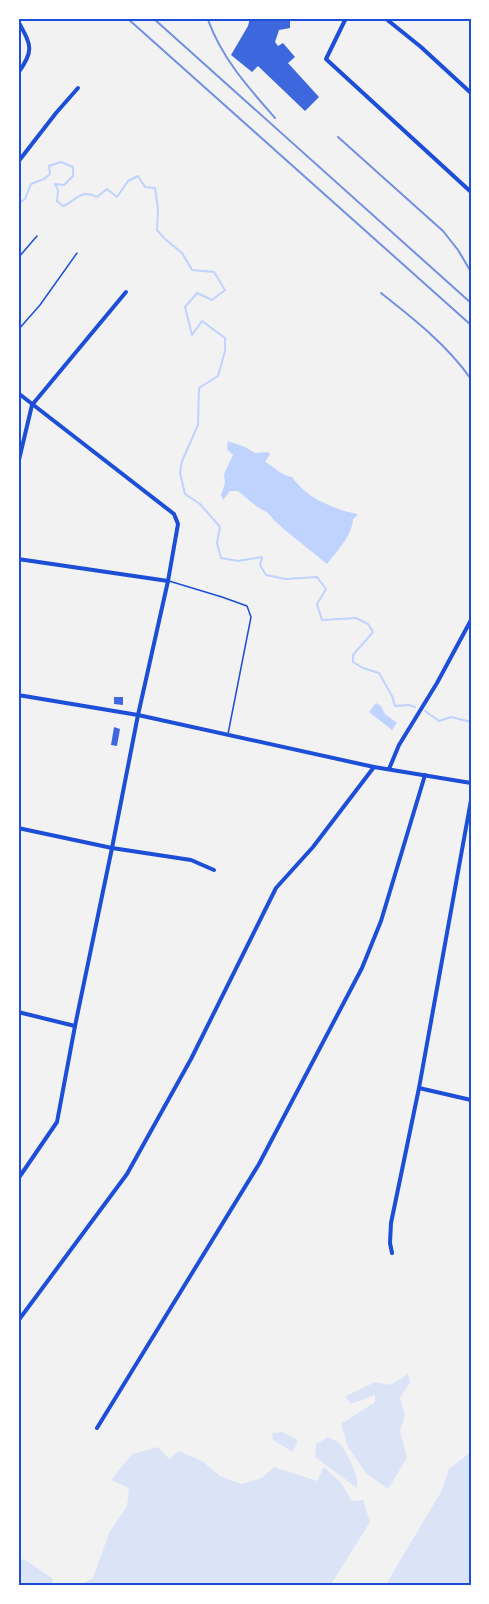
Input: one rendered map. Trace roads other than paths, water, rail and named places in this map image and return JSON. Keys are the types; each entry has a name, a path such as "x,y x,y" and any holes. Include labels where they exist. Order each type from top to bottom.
{"street":[{"path":"346,18 326,59 471,192"},
{"path":"386,18 471,93"},
{"path":"18,21 30,49 28,60 18,74"},
{"path":"18,162 78,88"},
{"path":"18,464 32,405 126,292"},
{"path":"18,393 174,514 178,524 57,1122 18,1179"},
{"path":"18,559 168,581"},
{"path":"389,770 399,745 437,683 471,620"},
{"path":"18,695 138,715 374,767 471,783"},
{"path":"18,1321 127,1174 191,1059 276,888 313,847 374,767"},
{"path":"97,1428 259,1164 362,968 381,921 425,775"},
{"path":"392,1253 391,1223 419,1088 471,800"},
{"path":"18,828 112,848 191,860 214,870"},
{"path":"18,1011 75,1026"},
{"path":"419,1088 471,1100"}],"lane":[{"path":"18,258 37,236"},
{"path":"18,330 40,305 77,253"},
{"path":"168,581 247,606 251,617 228,736"}],"water":[{"path":"228,441 255,453 268,452 270,454 265,462 284,475 292,477 309,494 329,505 358,515 353,519 350,531 343,543 327,564 286,531 268,513 238,491 230,491 223,500 221,495 225,483 224,474 233,455 227,449"},
{"path":"376,703 397,723 392,730 369,712"}],"waterway":[{"path":"18,204 25,199 31,184 50,174 49,166 61,162 73,167 73,176 64,185 55,184 58,190 57,201 63,206 83,195 97,197 107,189 117,197 128,181 138,176 145,187 155,188 158,209 157,230 182,253 192,270 214,272 225,290 212,300 197,293 185,307 192,335 202,321 225,338 225,351 218,376 199,388 198,425 182,461 180,473 185,494 200,504 220,527 217,543 221,558 238,561 262,557 260,565 266,575 286,579 317,577 326,589 317,604 322,620 356,618 368,624 373,632 353,655 353,662 379,673 395,706 415,707"},
{"path":"425,711 439,721 451,717 471,722"}],"railway":[{"path":"127,18 471,325"},
{"path":"153,18 471,303"},
{"path":"208,20 229,60 275,118"},
{"path":"338,137 443,231 471,272"},
{"path":"381,293 441,344 471,379"}]}
